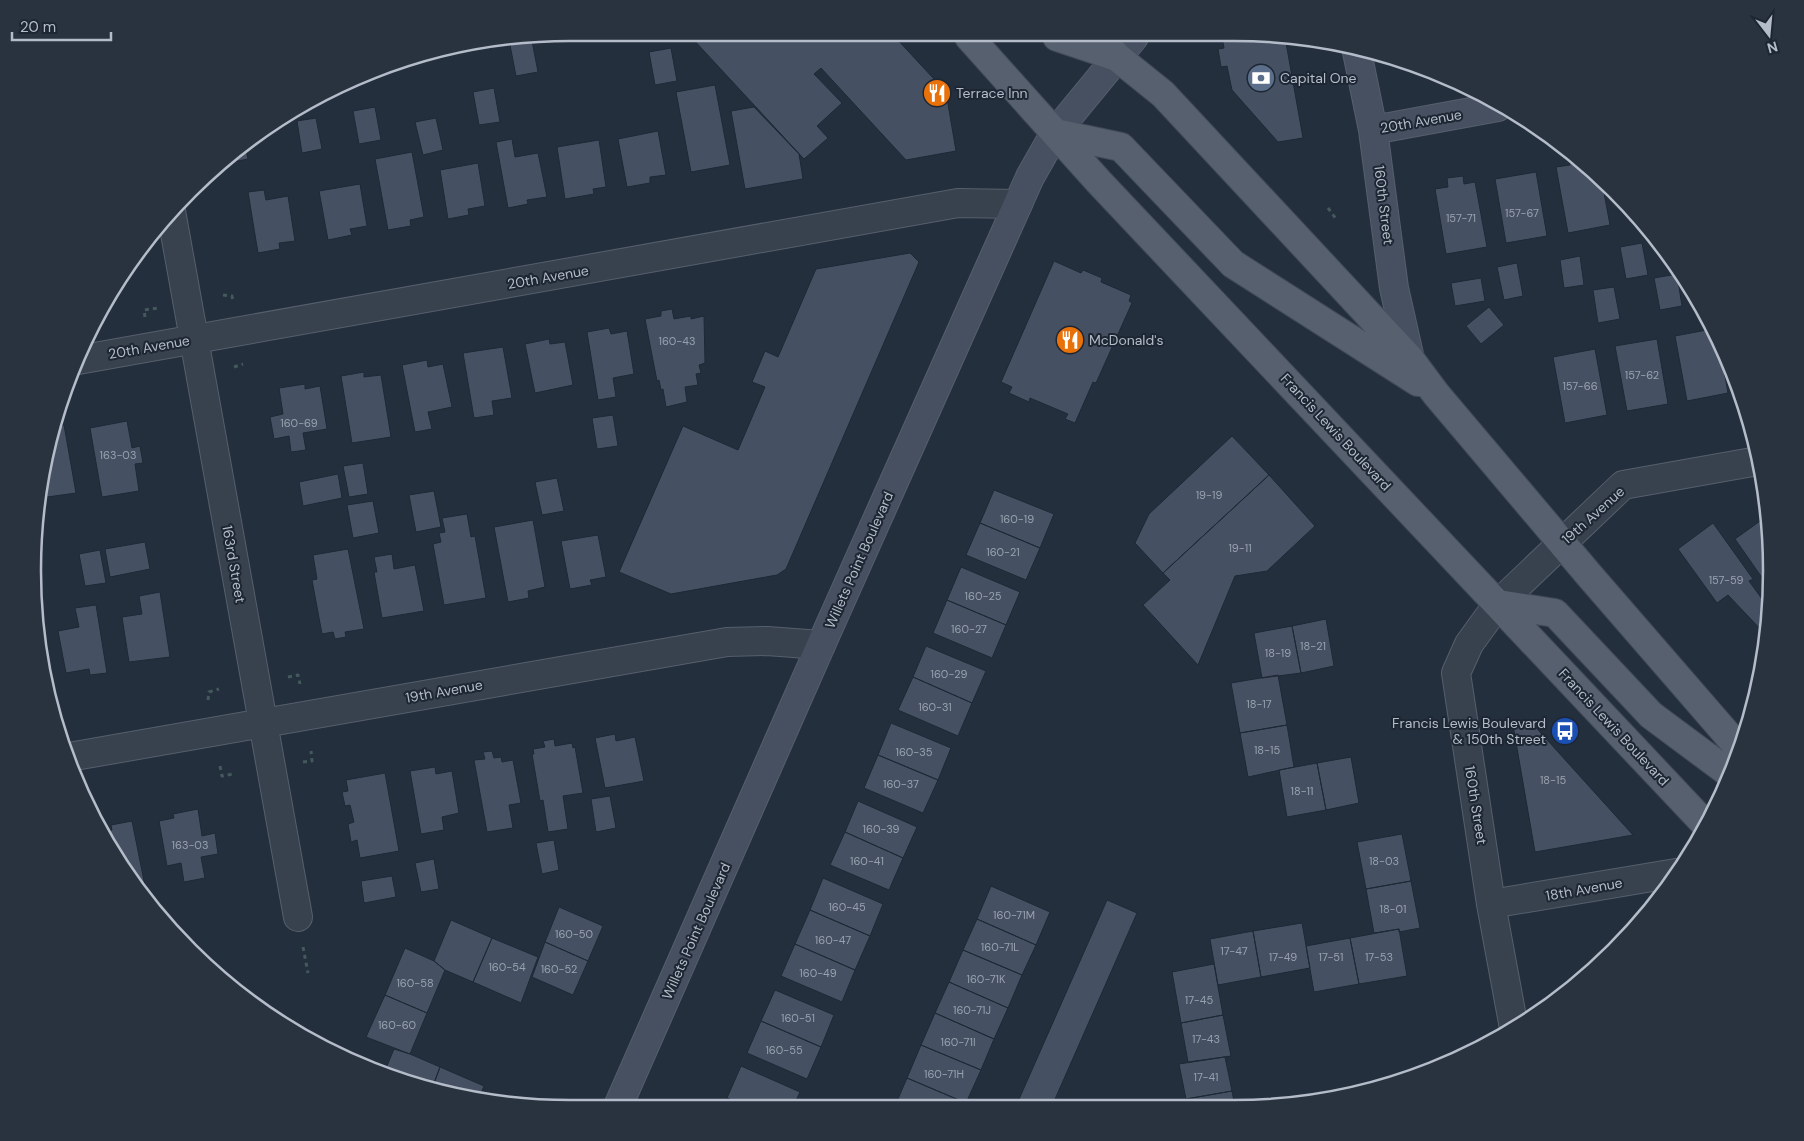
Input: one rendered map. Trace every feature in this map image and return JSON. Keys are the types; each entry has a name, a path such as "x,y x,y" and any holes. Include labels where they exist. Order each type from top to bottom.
{"main road":[{"name":"Francis Lewis Boulevard","path":"973,41 1099,182 1700,819"},
{"path":"1091,41 1117,44 1410,359 1436,394 1734,743"},
{"path":"1055,133 1121,147 1233,264 1436,394"},
{"path":"1498,604 1555,613 1651,714 1724,769"}],"street":[{"name":"Willets Point Boulevard","path":"621,1100 1030,177 1055,133 1117,44"},
{"name":"160th Street","path":"1358,56 1373,130 1394,288 1410,359"},
{"name":"20th Avenue","path":"1373,130 1491,108"},
{"name":"20th Avenue","path":"86,359 958,203 1018,204"},
{"name":"163rd Street","path":"174,221 298,917"},
{"name":"19th Avenue","path":"1528,576 1622,485 1752,462"},
{"name":"160th Street","path":"1513,1020 1492,904 1456,674 1469,644 1498,604 1528,576"},
{"name":"19th Avenue","path":"75,756 727,642 767,641 821,646"},
{"name":"18th Avenue","path":"1492,904 1667,875"}],"path":[{"path":"1328,208 1336,219"},
{"path":"223,295 232,296 234,305"},
{"path":"146,323 144,310 158,308"},
{"path":"288,677 298,675 300,684"},
{"path":"208,700 209,692 218,689"},
{"path":"303,762 312,761 310,751"},
{"path":"220,766 222,776 233,774"}],"building":[{"path":"695,41 899,41 946,92 956,151 906,160 821,68 814,74 842,103 817,126 828,138 804,159"},
{"name":"Capital One","path":"1223,41 1286,44 1303,138 1278,142 1232,90 1227,66 1221,67 1218,49 1224,48"},
{"path":"532,42 538,72 516,76 510,45"},
{"path":"671,48 677,81 655,85 649,52"},
{"path":"715,85 730,165 691,172 676,92"},
{"path":"494,88 500,122 479,125 473,92"},
{"path":"375,107 381,140 359,144 353,111"},
{"path":"754,107 799,154 803,179 745,189 731,111"},
{"path":"316,118 322,149 302,153 297,121"},
{"path":"436,118 443,150 423,155 415,122"},
{"path":"658,131 666,175 650,177 650,183 627,187 618,139"},
{"path":"512,139 515,157 538,153 547,197 527,200 528,204 508,208 496,142"},
{"path":"599,140 606,187 593,189 594,194 565,199 557,147"},
{"path":"247,152 248,159 236,161"},
{"path":"412,152 424,217 410,220 411,226 388,230 375,159"},
{"path":"1569,162 1604,192 1610,225 1568,233 1556,167 1570,165"},
{"path":"478,163 485,206 468,209 469,215 448,219 440,170"},
{"path":"1536,172 1547,236 1506,243 1495,179"},
{"path":"1463,176 1464,184 1475,182 1487,247 1446,254 1435,189 1448,187 1447,178"},
{"path":"360,184 367,226 350,229 352,235 328,240 319,191"},
{"path":"264,190 266,200 288,196 295,241 279,243 280,249 258,253 248,192"},
{"path":"1642,243 1648,275 1626,279 1620,247"},
{"path":"910,253 919,262 786,569 777,575 671,594 619,572 683,426 738,450 765,387 752,382 765,351 778,357 816,269"},
{"path":"1580,256 1584,285 1564,288 1560,260"},
{"path":"1054,261 1081,273 1083,270 1102,278 1101,282 1131,295 1129,301 1132,303 1096,383 1093,382 1075,423 1065,419 1068,414 1030,398 1029,402 1009,393 1012,387 1001,382"},
{"path":"1517,263 1523,296 1504,300 1497,267"},
{"path":"1673,275 1678,283 1682,306 1660,310 1654,278"},
{"path":"1481,278 1485,301 1455,306 1451,283"},
{"path":"1614,287 1620,319 1598,323 1593,290"},
{"path":"1489,307 1504,325 1481,344 1466,326"},
{"path":"672,309 674,319 691,316 691,319 704,316 705,363 699,365 701,373 696,374 698,385 685,387 687,402 666,407 663,389 661,390 659,380 657,381 645,319 661,316 661,311"},
{"path":"609,328 611,334 627,331 634,374 613,378 616,397 598,400 587,332"},
{"path":"1705,330 1725,375 1728,393 1687,401 1675,336"},
{"path":"549,339 550,344 565,342 573,385 535,393 525,344"},
{"path":"1657,339 1668,404 1627,411 1615,346"},
{"path":"503,347 512,398 492,401 494,415 474,418 463,353"},
{"path":"1595,349 1607,415 1565,423 1553,357"},
{"path":"427,360 428,367 443,364 452,407 428,412 432,429 415,432 402,365"},
{"path":"364,372 364,377 381,375 391,437 352,443 341,376"},
{"path":"305,384 305,389 320,386 327,429 303,433 306,450 291,452 289,436 274,439 270,417 283,414 279,388"},
{"path":"613,415 618,446 597,449 592,418"},
{"path":"127,421 132,448 140,446 143,463 135,464 139,491 102,497 90,428"},
{"path":"62,425 64,425 76,493 47,497 51,467"},
{"path":"1232,436 1269,475 1163,573 1135,543 1149,514"},
{"path":"363,463 368,494 349,497 343,466"},
{"path":"338,474 342,498 303,506 299,482"},
{"path":"1269,475 1315,526 1267,571 1235,576 1198,665 1143,605 1170,580 1163,573"},
{"path":"557,478 564,511 542,515 535,482"},
{"path":"994,490 1054,514 1040,548 980,523"},
{"path":"434,491 441,527 416,532 409,495"},
{"path":"373,501 379,533 353,538 347,505"},
{"path":"467,514 471,537 475,536 486,598 444,605 433,544 441,542 439,533 445,532 442,518"},
{"path":"533,520 545,587 528,591 529,598 508,602 494,527"},
{"path":"1760,521 1763,579 1735,539"},
{"path":"980,523 1040,548 1026,580 966,555"},
{"path":"1713,523 1753,579 1749,581 1762,599 1759,628 1728,595 1717,603 1678,549"},
{"path":"598,535 606,577 590,580 592,585 570,589 561,541"},
{"path":"145,542 150,569 110,577 105,549"},
{"path":"348,549 364,629 345,632 346,637 335,639 333,632 322,634 312,580 317,579 313,555"},
{"path":"100,550 106,583 85,586 79,554"},
{"path":"392,554 394,569 415,565 424,611 382,618 374,572 377,572 374,557"},
{"path":"961,567 1020,592 1006,625 947,600"},
{"path":"160,592 170,657 129,662 122,617 142,614 139,596"},
{"path":"947,600 1006,625 992,658 933,633"},
{"path":"96,605 107,673 90,675 89,669 66,673 58,631 79,627 75,608"},
{"path":"1326,619 1334,666 1301,673 1292,626"},
{"path":"1292,626 1301,673 1262,678 1254,633"},
{"path":"926,646 986,671 972,703 913,677"},
{"path":"1278,675 1287,725 1240,733 1231,683"},
{"path":"913,677 972,703 958,736 898,710"},
{"path":"1531,722 1633,835 1535,852 1513,725"},
{"path":"891,723 951,748 938,780 878,755"},
{"path":"1287,725 1294,767 1248,777 1240,733"},
{"path":"615,734 616,741 635,737 644,781 605,788 595,738"},
{"path":"554,739 555,746 572,743 573,748 575,747 583,793 563,796 568,829 548,832 543,800 540,801 532,754 534,754 533,749 545,747 543,741"},
{"path":"492,751 494,758 501,757 502,762 513,760 521,803 509,805 513,828 487,832 474,760 485,759 483,752"},
{"path":"878,755 938,780 923,813 864,788"},
{"path":"1351,757 1359,803 1326,810 1317,763"},
{"path":"1317,763 1326,810 1287,817 1279,770"},
{"path":"435,767 436,774 452,771 459,813 442,817 444,830 421,834 410,771"},
{"path":"385,773 399,851 360,858 357,840 351,842 348,824 354,822 350,805 345,806 342,792 348,791 346,780"},
{"path":"610,796 616,828 596,832 591,799"},
{"path":"858,801 917,827 903,858 845,832"},
{"path":"198,809 202,836 215,833 218,854 201,857 205,878 184,882 181,863 167,866 159,821 174,818 173,814"},
{"path":"132,821 145,885 112,835 110,831 112,830 111,825"},
{"path":"845,832 903,858 889,890 830,865"},
{"path":"1402,834 1411,881 1366,889 1357,842"},
{"path":"554,840 559,870 542,874 536,843"},
{"path":"434,859 439,889 421,892 415,863"},
{"path":"392,876 396,897 364,903 361,881"},
{"path":"823,878 883,904 870,936 810,910"},
{"path":"1411,881 1420,928 1399,932 1399,929 1374,933 1366,889"},
{"path":"991,886 1050,912 1036,945 977,919"},
{"path":"1107,900 1137,913 1055,1100 1019,1100"},
{"path":"559,907 603,926 588,961 545,942"},
{"path":"810,910 870,936 855,970 795,944"},
{"path":"977,919 1036,945 1022,975 963,950"},
{"path":"451,920 492,938 473,982 445,970 434,961"},
{"path":"1302,923 1310,968 1261,977 1253,931"},
{"path":"1399,929 1407,976 1359,984 1350,938"},
{"path":"1253,931 1261,977 1218,985 1210,939"},
{"path":"492,938 538,957 521,1003 473,982"},
{"path":"1350,938 1359,984 1314,992 1306,946"},
{"path":"545,942 588,961 573,995 532,977"},
{"path":"795,944 855,970 842,1002 781,976"},
{"path":"405,948 434,961 445,970 427,1013 385,995"},
{"path":"963,950 1022,975 1008,1008 949,982"},
{"path":"1214,964 1223,1015 1181,1023 1172,972"},
{"path":"949,982 1008,1008 994,1039 935,1013"},
{"path":"775,990 834,1015 821,1047 761,1021"},
{"path":"385,995 427,1013 410,1054 366,1037"},
{"path":"935,1013 994,1039 981,1070 921,1045"},
{"path":"1223,1015 1231,1056 1188,1062 1181,1023"},
{"path":"761,1021 821,1047 807,1079 747,1053"},
{"path":"921,1045 981,1070 967,1100 959,1100 907,1078"},
{"path":"394,1049 440,1067 434,1082 387,1067"},
{"path":"1225,1057 1232,1091 1186,1099 1179,1064"},
{"path":"741,1066 800,1092 796,1100 731,1100 727,1098"},
{"path":"440,1067 484,1086 481,1092 434,1082"},
{"path":"907,1078 959,1100 898,1100"},
{"path":"1232,1091 1234,1100 1186,1100"}],"place":[{"name":"Capital One","path":"1261,78"},
{"name":"Terrace Inn","path":"937,93"},
{"name":"McDonald's","path":"1070,340"},
{"name":"Francis Lewis Boulevard & 150th Street","path":"1565,731"}]}
